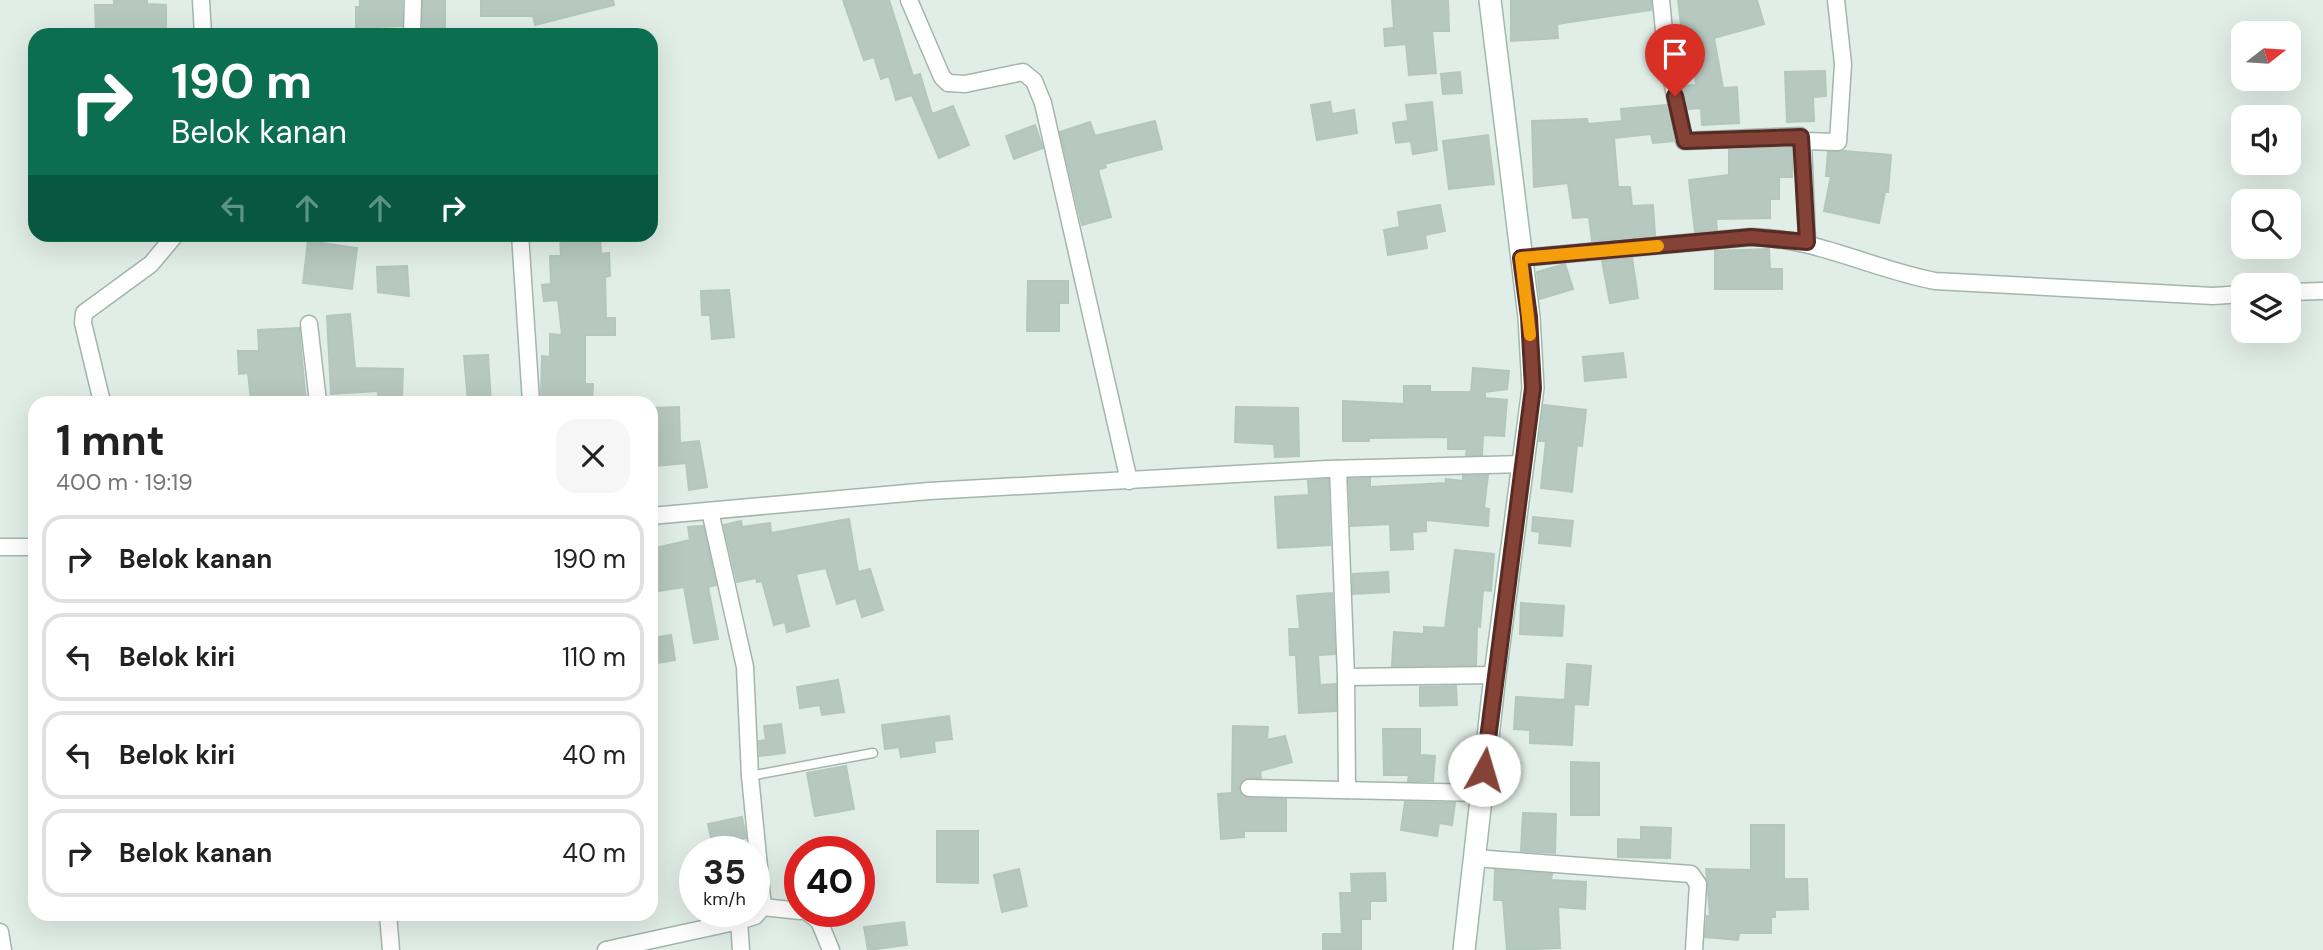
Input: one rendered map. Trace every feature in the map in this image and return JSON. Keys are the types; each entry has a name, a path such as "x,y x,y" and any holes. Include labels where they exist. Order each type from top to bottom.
{"street":[{"path":"201,0 203,28"},
{"path":"412,28 413,0"},
{"path":"909,0 942,77 948,83 960,85 1023,72 1034,81 1043,103 1129,481"},
{"path":"1464,950 1495,675 1533,388 1529,317 1490,0"},
{"path":"1661,0 1666,51 1686,149 1800,136 1804,141 1807,242"},
{"path":"1804,141 1838,142 1840,139 1843,65 1836,0"},
{"path":"1521,258 1751,237 1807,242 1898,274 1935,281 2231,295"},
{"path":"101,396 83,323 84,313 151,264 169,242"},
{"path":"521,242 531,396"},
{"path":"2301,291 2323,290"},
{"path":"309,324 317,396"},
{"path":"658,515 929,491 1338,469 1525,464"},
{"path":"1338,469 1346,677 1347,790"},
{"path":"710,511 745,667 756,836"},
{"path":"0,547 28,547"},
{"path":"1346,677 1495,675"},
{"path":"1249,788 1481,793"},
{"path":"1474,858 1691,874 1698,884 1694,950"},
{"path":"389,921 391,950"},
{"path":"606,950 711,927"},
{"path":"739,927 741,950"},
{"path":"821,927 831,950"},
{"path":"0,932 3,950"}],"lane":[{"path":"750,776 873,753"}],"building":[{"path":"114,0 147,0 147,4 166,5 166,28 96,28 95,5 114,5"},
{"path":"360,0 402,0 402,26 356,28 356,7 360,7"},
{"path":"423,0 445,0 445,27 423,27"},
{"path":"481,0 613,0 614,5 535,25 533,16 481,16"},
{"path":"843,0 889,0 913,76 920,74 932,114 953,106 969,145 939,158 912,95 896,100 889,76 881,79 874,57 864,60"},
{"path":"1392,0 1448,0 1449,31 1432,31 1436,73 1409,75 1406,44 1385,46 1384,29 1394,28"},
{"path":"1511,0 1651,0 1651,10 1557,24 1558,38 1511,41"},
{"path":"1678,0 1757,0 1764,24 1714,38 1723,88 1737,87 1739,123 1702,125 1701,108 1688,109 1684,86 1696,85 1693,57 1678,59 1675,35 1682,34"},
{"path":"1825,71 1826,96 1813,97 1814,121 1787,122 1785,72"},
{"path":"1460,72 1462,93 1443,94 1441,74"},
{"path":"1330,102 1332,114 1354,110 1357,133 1317,140 1311,105"},
{"path":"1432,102 1437,150 1413,154 1411,141 1396,143 1393,123 1408,121 1406,105"},
{"path":"1666,105 1673,141 1653,143 1651,134 1614,138 1618,187 1630,187 1632,206 1653,205 1655,235 1592,241 1589,217 1573,218 1568,183 1534,187 1532,121 1587,119 1588,124 1622,121 1621,109"},
{"path":"1155,121 1162,149 1104,164 1106,167 1098,170 1111,217 1082,225 1060,132 1090,122 1095,136"},
{"path":"1035,125 1043,148 1014,159 1006,136"},
{"path":"1488,135 1494,184 1449,189 1443,141"},
{"path":"1793,147 1792,177 1779,177 1779,199 1770,199 1770,218 1716,219 1717,230 1695,232 1689,180 1729,175 1729,150"},
{"path":"1828,152 1891,155 1888,192 1885,192 1879,223 1824,211 1831,176 1826,176"},
{"path":"1440,205 1445,231 1425,235 1427,248 1388,255 1384,230 1400,227 1398,212"},
{"path":"308,242 357,248 352,289 303,283"},
{"path":"560,242 600,242 601,254 609,253 610,276 605,277 606,318 615,318 615,335 585,335 585,384 593,384 592,396 541,396 542,356 550,357 550,334 562,335 558,300 544,301 542,285 551,284 550,256 561,256"},
{"path":"1769,249 1770,269 1782,269 1782,289 1715,289 1715,251"},
{"path":"1632,258 1638,298 1610,303 1602,261"},
{"path":"1565,264 1573,289 1540,299 1537,272"},
{"path":"407,266 409,296 378,292 377,267"},
{"path":"1028,281 1068,281 1068,303 1059,303 1059,331 1027,331"},
{"path":"729,290 734,337 712,339 710,315 702,315 701,291"},
{"path":"350,314 355,368 403,369 402,396 378,396 378,391 331,394 327,316"},
{"path":"299,328 305,396 251,396 248,373 239,374 238,351 259,351 258,330"},
{"path":"1623,353 1626,377 1585,381 1583,357"},
{"path":"488,355 491,396 467,396 464,356"},
{"path":"1473,368 1509,371 1507,389 1485,392 1485,398 1507,400 1504,436 1483,435 1482,455 1466,455 1467,449 1448,449 1448,437 1343,441 1343,401 1404,404 1404,386 1430,386 1430,392 1471,392"},
{"path":"1544,405 1586,410 1582,446 1577,445 1572,492 1541,488 1546,441 1539,441"},
{"path":"679,407 680,443 699,441 707,487 689,490 686,463 658,466 658,408"},
{"path":"1236,407 1298,408 1299,456 1275,457 1274,444 1235,442"},
{"path":"1488,475 1484,508 1489,509 1488,526 1426,520 1426,531 1412,532 1413,549 1391,550 1390,524 1351,526 1349,479 1370,478 1370,487 1446,483 1446,479 1463,481 1463,476"},
{"path":"1328,479 1330,545 1278,548 1275,497 1309,495 1308,481"},
{"path":"1533,517 1573,521 1570,546 1539,543 1540,532 1532,531"},
{"path":"849,519 858,572 870,569 883,610 862,617 856,598 837,604 826,568 796,574 809,626 787,632 785,622 774,625 762,581 757,582 756,578 737,582 724,525 741,521 742,527 770,523 771,533"},
{"path":"703,526 716,585 708,587 718,639 694,643 684,587 658,591 658,547 690,540 688,527"},
{"path":"1455,550 1494,554 1491,591 1483,590 1480,627 1477,626 1476,665 1392,666 1394,632 1424,634 1424,627 1445,628"},
{"path":"1388,572 1389,592 1353,594 1353,574"},
{"path":"1332,593 1335,654 1318,655 1320,685 1336,684 1336,711 1299,713 1296,655 1290,655 1289,629 1300,629 1297,596"},
{"path":"1521,603 1564,606 1562,636 1520,634"},
{"path":"671,635 675,660 658,663 658,637"},
{"path":"1567,664 1591,666 1588,705 1574,704 1572,745 1530,743 1530,730 1514,729 1516,697 1565,700"},
{"path":"838,680 844,712 822,715 820,705 800,708 797,687"},
{"path":"1456,686 1457,705 1420,706 1420,687"},
{"path":"949,716 952,739 934,741 935,752 901,757 899,747 885,749 882,725"},
{"path":"781,724 785,753 760,756 759,741 766,740 764,726"},
{"path":"1233,726 1268,727 1267,740 1285,736 1292,762 1260,771 1261,778 1245,779 1239,788 1248,798 1286,799 1286,831 1244,831 1244,837 1221,839 1218,794 1232,793"},
{"path":"1383,729 1420,729 1420,755 1435,756 1433,781 1408,781 1409,775 1384,775"},
{"path":"1571,762 1599,763 1599,815 1571,815"},
{"path":"846,766 854,809 815,816 807,773"},
{"path":"1405,802 1455,803 1452,825 1439,823 1437,836 1401,830"},
{"path":"1523,813 1556,814 1555,853 1521,851"},
{"path":"742,817 746,836 711,836 708,824"},
{"path":"1751,825 1784,825 1784,879 1807,879 1808,909 1775,910 1775,917 1771,917 1771,933 1739,933 1738,940 1705,937 1707,916 1710,916 1706,869 1751,870"},
{"path":"1641,827 1671,828 1670,858 1618,857 1618,839 1641,840"},
{"path":"937,831 978,831 978,883 937,882"},
{"path":"1019,869 1027,906 1002,912 994,875"},
{"path":"1495,870 1552,874 1551,880 1586,882 1585,909 1558,907 1560,948 1507,950 1503,900 1494,900"},
{"path":"1385,873 1386,901 1370,901 1370,919 1361,919 1361,950 1323,950 1323,934 1342,934 1340,893 1352,893 1351,874"},
{"path":"904,922 907,945 868,950 864,927"}],"slow traffic":[{"path":"1530,335 1521,258 1658,246"}],"route":[{"path":"1484,770 1533,388 1529,317 1521,258 1751,237 1807,242 1804,141 1801,137 1685,141 1675,96"}]}
